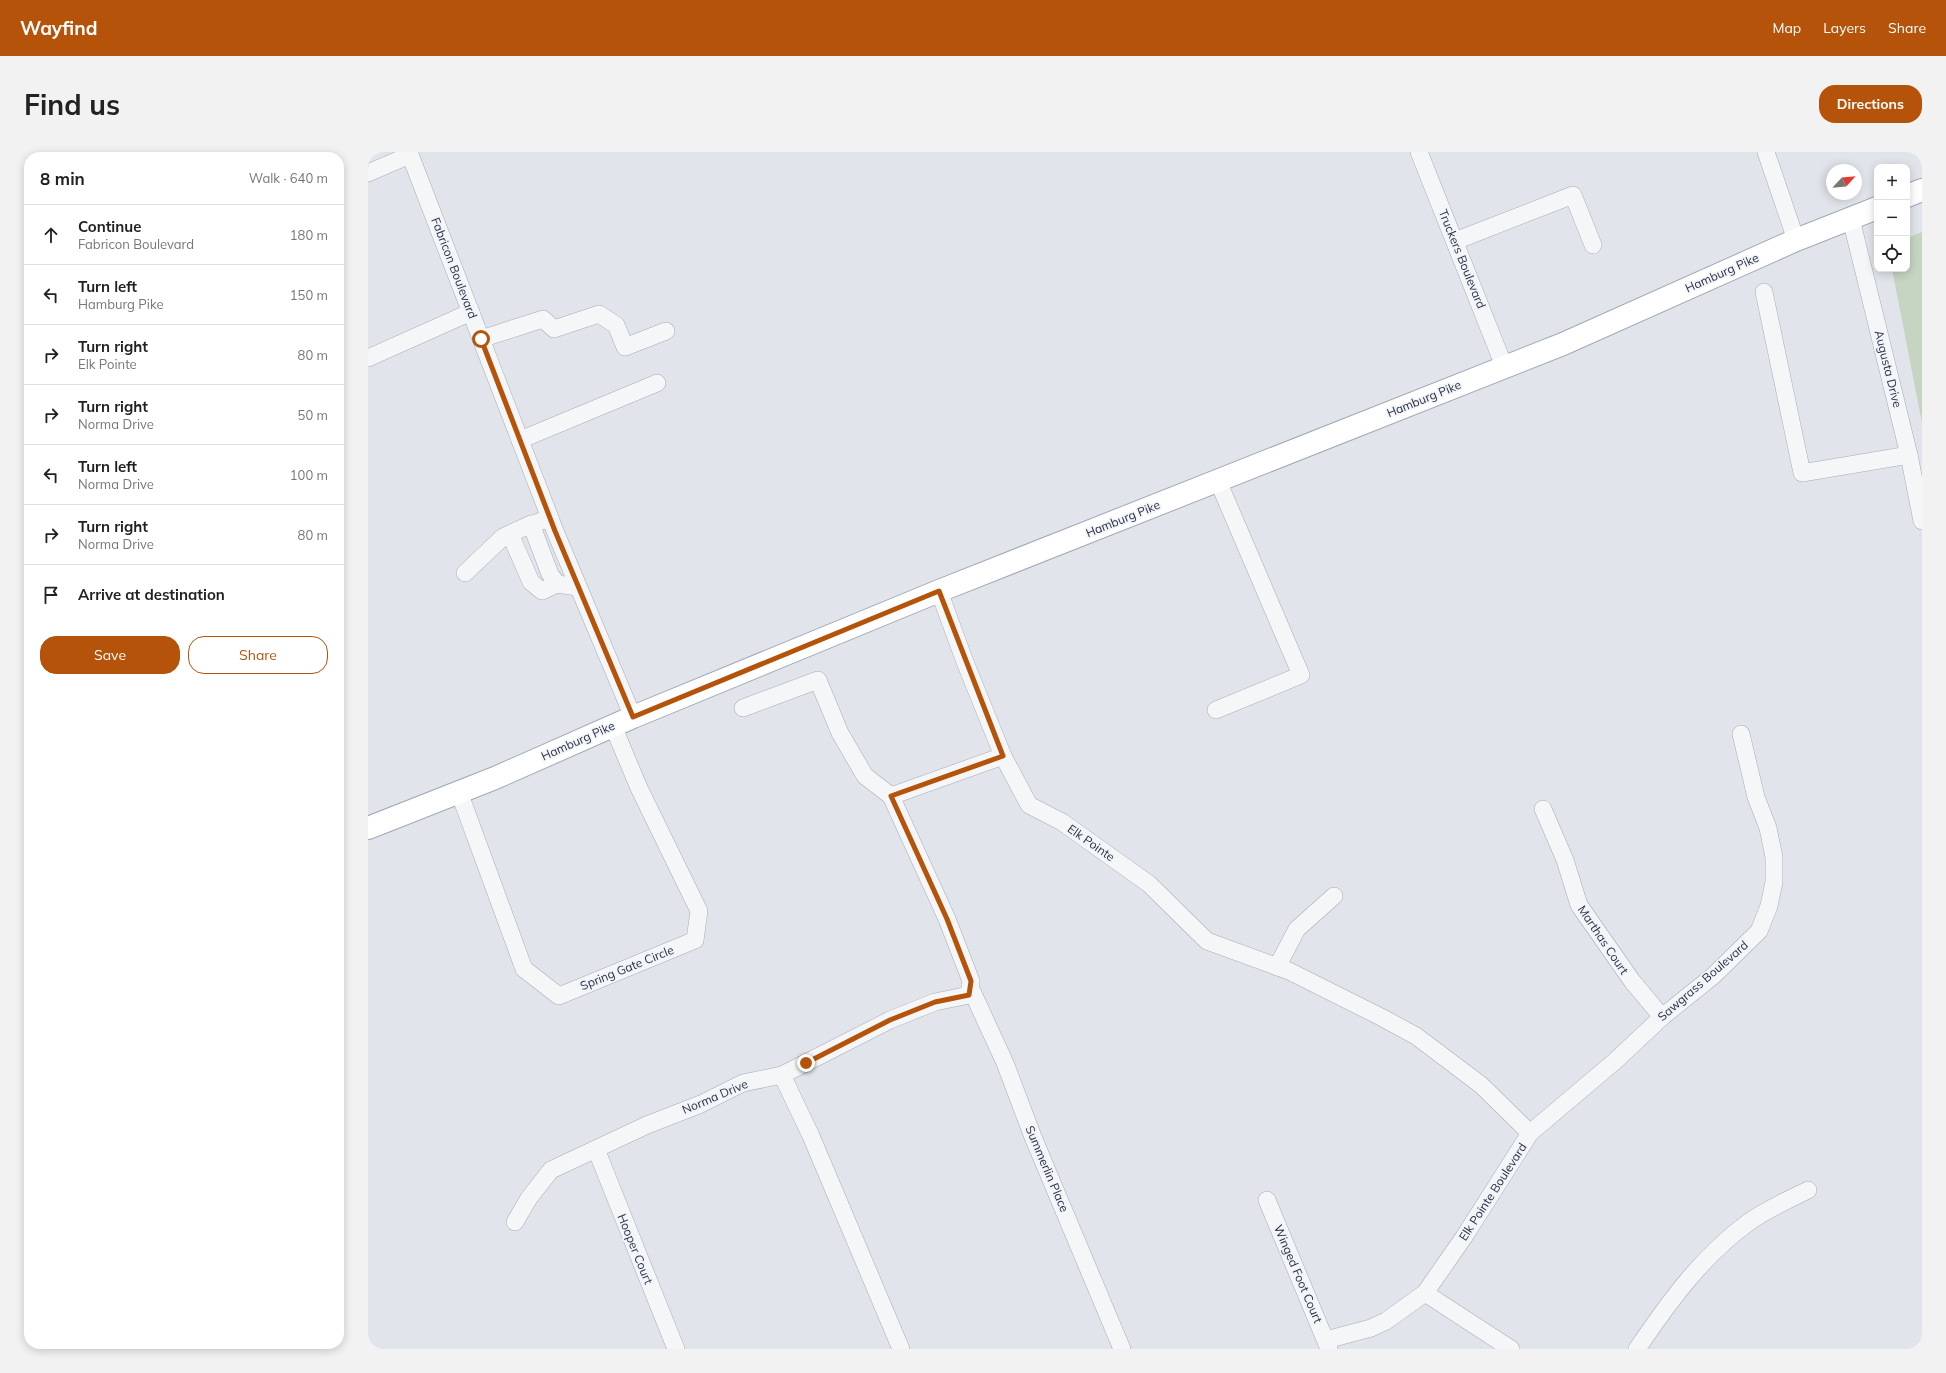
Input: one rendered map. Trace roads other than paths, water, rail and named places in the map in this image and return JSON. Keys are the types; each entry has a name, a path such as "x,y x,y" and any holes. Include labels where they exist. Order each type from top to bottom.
{"main road":[{"path":"1910,195 1922,190"},
{"name":"Hamburg Pike","path":"368,828 459,792 633,717 939,591 1504,366 1563,344 1796,240 1874,209"}],"street":[{"name":"Truckers Boulevard","path":"1419,152 1504,366"},
{"path":"1766,152 1796,240"},
{"path":"368,173 410,153"},
{"name":"Fabricon Boulevard","path":"410,153 550,518 633,717"},
{"path":"1455,241 1573,195 1593,246"},
{"name":"Augusta Drive","path":"1851,219 1908,456 1922,521"},
{"path":"1764,292 1802,473 1908,456"},
{"path":"368,358 471,312"},
{"path":"481,339 543,319 554,329 599,314 616,325 625,347 666,331"},
{"path":"520,440 657,383"},
{"path":"1216,710 1301,674 1218,481"},
{"path":"465,573 504,537 531,524 550,518"},
{"path":"531,524 550,574 557,584"},
{"path":"510,534 531,582 542,591 557,584 578,587"},
{"name":"Elk Pointe","path":"939,591 1003,756 1029,805 1062,822 1150,884 1207,941 1277,967 1347,1000"},
{"path":"743,708 818,680 840,733 865,776 891,796 947,919 971,981 971,989"},
{"name":"Spring Gate Circle","path":"459,792 524,969 558,996 658,956 695,940 699,911 639,788 613,726"},
{"name":"Sawgrass Boulevard","path":"1530,1133 1614,1062 1662,1017 1713,976 1759,931 1769,906 1774,882 1774,857 1768,828 1756,797 1741,734"},
{"path":"891,796 1003,756"},
{"name":"Marthas Court","path":"1543,809 1565,860 1578,905 1632,981 1662,1017"},
{"path":"1277,967 1297,929 1334,896"},
{"name":"Norma Drive","path":"514,1222 529,1198 551,1170 571,1163 596,1149 701,1104 743,1084 782,1075 890,1020 935,1002 969,995 971,989"},
{"name":"Summerlin Place","path":"971,989 1005,1063 1033,1136 1122,1349"},
{"name":"Elk Pointe Boulevard","path":"1347,1000 1416,1036 1481,1085 1530,1133 1464,1237 1425,1294"},
{"path":"782,1075 811,1136 901,1349"},
{"name":"Hooper Court","path":"596,1149 676,1349"},
{"path":"1637,1349 1670,1301 1698,1267 1749,1222 1781,1203 1808,1190"},
{"name":"Winged Foot Court","path":"1267,1200 1328,1345"},
{"path":"1328,1345 1386,1321 1425,1294 1511,1349"}]}
